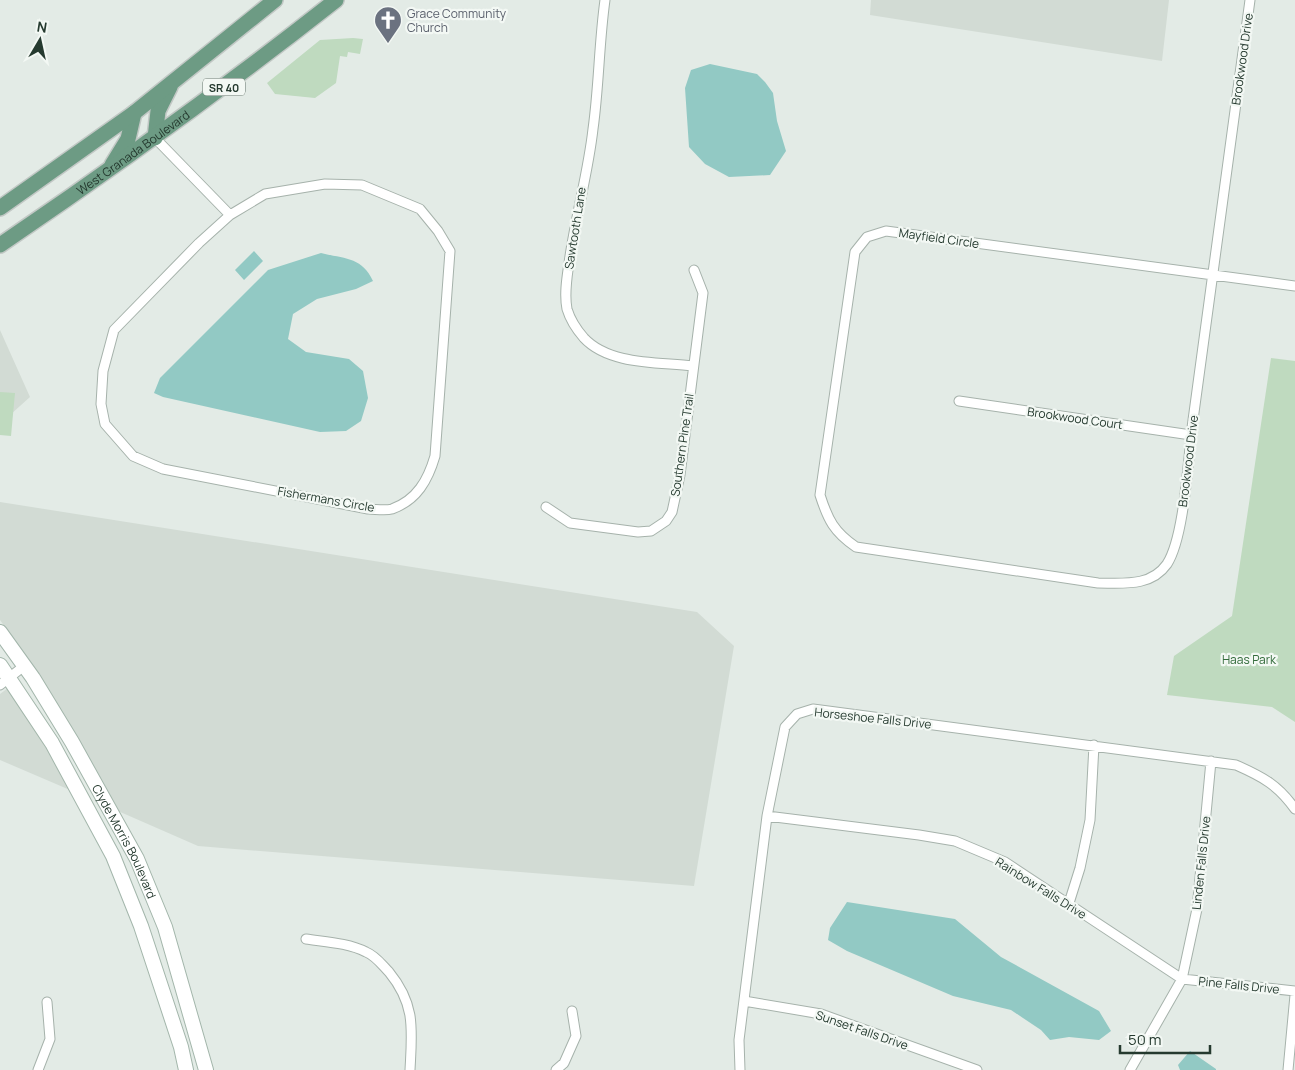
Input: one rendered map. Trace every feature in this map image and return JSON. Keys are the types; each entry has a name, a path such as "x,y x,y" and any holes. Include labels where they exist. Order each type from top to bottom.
{"main road":[{"name":"SR 40","path":"0,208 134,112 275,0"},
{"name":"West Granada Boulevard","path":"0,246 155,138 256,64 336,0"},
{"path":"155,138 158,111 172,83"},
{"path":"109,171 128,139 134,112"}],"street":[{"name":"Sawtooth Lane","path":"605,0 599,42 593,129 570,258 567,309 574,324 586,340 608,353 617,357 692,366"},
{"name":"Brookwood Drive","path":"829,521 843,538 856,547 1098,583 1131,583 1153,578 1167,564 1178,540 1250,0"},
{"path":"155,138 230,215"},
{"name":"Fishermans Circle","path":"325,184 362,185 420,209 438,231 450,251 436,456 430,476 419,493 391,509 368,509 163,469 133,456 105,424 100,404 103,371 114,330 199,243 230,215 265,194 325,184"},
{"name":"Mayfield Circle","path":"829,521 820,495 855,252 867,237 886,231 1295,286"},
{"name":"Southern Pine Trail","path":"546,507 570,523 638,532 651,531 666,521 672,512 680,475 692,366 703,293 694,270"},
{"name":"Brookwood Court","path":"959,401 1191,435"},
{"name":"Clyde Morris Boulevard","path":"0,632 72,742 137,859 165,927 206,1070"},
{"name":"Clyde Morris Boulevard","path":"0,665 5,682 52,742 118,869 142,926 181,1047 186,1070"},
{"path":"5,682 24,666"},
{"name":"Horseshoe Falls Drive","path":"740,1070 739,1040 767,816 785,727 797,714 813,709 1236,765 1261,776 1282,791 1295,809"},
{"path":"1069,903 1080,868 1090,820 1094,745"},
{"name":"Linden Falls Drive","path":"1130,1070 1182,980 1197,909 1211,761"},
{"name":"Rainbow Falls Drive","path":"767,816 919,835 955,842 1005,862 1182,980"},
{"path":"306,939 350,946 368,952 379,961 399,985 410,1006 410,1070"},
{"name":"Pine Falls Drive","path":"1182,980 1295,991"},
{"path":"1288,1070 1295,995"},
{"path":"38,1070 50,1039 47,1002"},
{"name":"Sunset Falls Drive","path":"744,1002 821,1014 956,1067 977,1070"},
{"path":"556,1070 564,1062 576,1036 572,1011"}],"shaded area":[{"path":"871,0 1169,0 1162,61 870,15"},
{"path":"0,330 30,397 0,424"},
{"path":"0,502 697,612 734,646 694,886 198,846 118,811 38,674 0,620"},
{"path":"8,688 47,747 70,790 0,760 0,694"}],"green space":[{"path":"363,39 360,54 348,52 347,57 340,56 336,83 315,98 275,94 267,83 320,40"},
{"name":"Haas Park","path":"1271,358 1295,361 1295,722 1272,707 1167,695 1174,656 1232,616"},
{"path":"0,392 15,393 11,436 0,435"}],"water":[{"path":"710,64 757,74 773,93 777,121 786,151 770,175 729,177 705,164 689,147 685,88 691,70"},
{"path":"254,251 263,261 244,280 235,270"},
{"path":"321,253 358,263 369,273 373,281 356,289 317,299 293,314 288,339 306,352 349,359 363,371 368,398 361,421 346,431 320,432 163,397 154,393 160,378 268,270"},
{"path":"847,902 955,919 1001,957 1099,1011 1111,1031 1099,1040 1069,1037 1050,1040 1041,1030 1011,1010 953,996 847,951 828,940 830,928"},
{"path":"1190,1051 1216,1070 1180,1070 1178,1065"}],"place":[{"name":"Grace Community Church","path":"388,44"}]}
